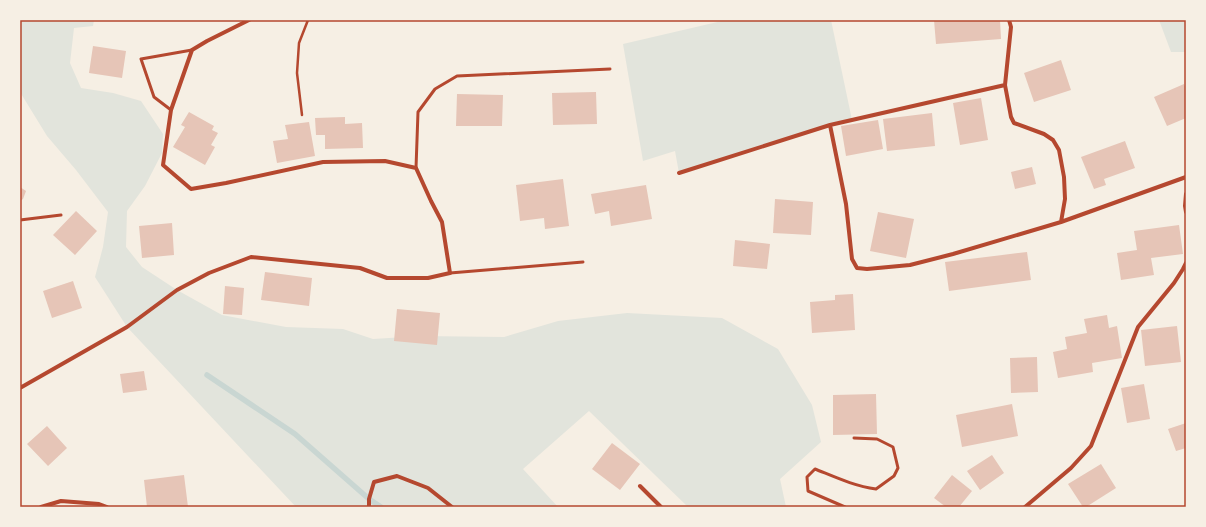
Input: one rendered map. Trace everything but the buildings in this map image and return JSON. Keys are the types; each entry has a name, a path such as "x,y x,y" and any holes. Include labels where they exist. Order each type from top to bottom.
{"street":[{"path":"20,388 127,327 177,290 208,273 251,257 360,268 387,278 428,278 450,272 442,222 416,168 385,161 323,162 226,183 191,188 163,165 171,110 192,50 206,41 249,20"},
{"path":"1009,20 1011,27 1005,85 1011,117 1014,123 1044,134 1053,140 1059,150 1064,178 1065,199 1061,222"},
{"path":"679,173 830,126 1005,85"},
{"path":"830,126 846,204 852,259 857,268 867,269 910,266 1061,222 1186,177"},
{"path":"1186,194 1186,212"},
{"path":"1025,507 1072,468 1091,446 1138,327 1174,283 1184,269 1186,263"},
{"path":"369,507 369,500 374,482 397,476 428,488 452,507"},
{"path":"640,486 661,507"},
{"path":"41,507 61,501 99,504 107,507"}],"lane":[{"path":"171,110 154,97 141,59 192,50"},
{"path":"416,168 418,112 435,89 457,76 610,69"},
{"path":"20,220 61,215"},
{"path":"450,272 583,262"},
{"path":"845,507 808,491 807,477 814,469 844,481 863,487 876,489 894,476 898,468 893,447 877,439 854,438"}],"path":[{"path":"302,115 297,73 299,42 308,20"}],"shaded area":[{"path":"20,20 94,20 93,26 74,28 70,63 81,88 113,93 141,101 163,134 162,153 145,186 127,211 126,247 142,267 177,290 222,315 286,327 343,329 373,339 421,336 504,337 558,321 627,313 722,318 778,349 812,405 821,442 780,479 786,507 688,507 589,411 523,469 558,507 296,507 127,327 95,277 103,247 108,212 76,170 47,136 20,92"},
{"path":"726,20 831,20 852,120 679,173 675,151 643,161 623,44"},
{"path":"1159,20 1186,20 1186,52 1171,52"}],"waterway":[{"path":"207,375 295,434 369,499 381,507"}]}
